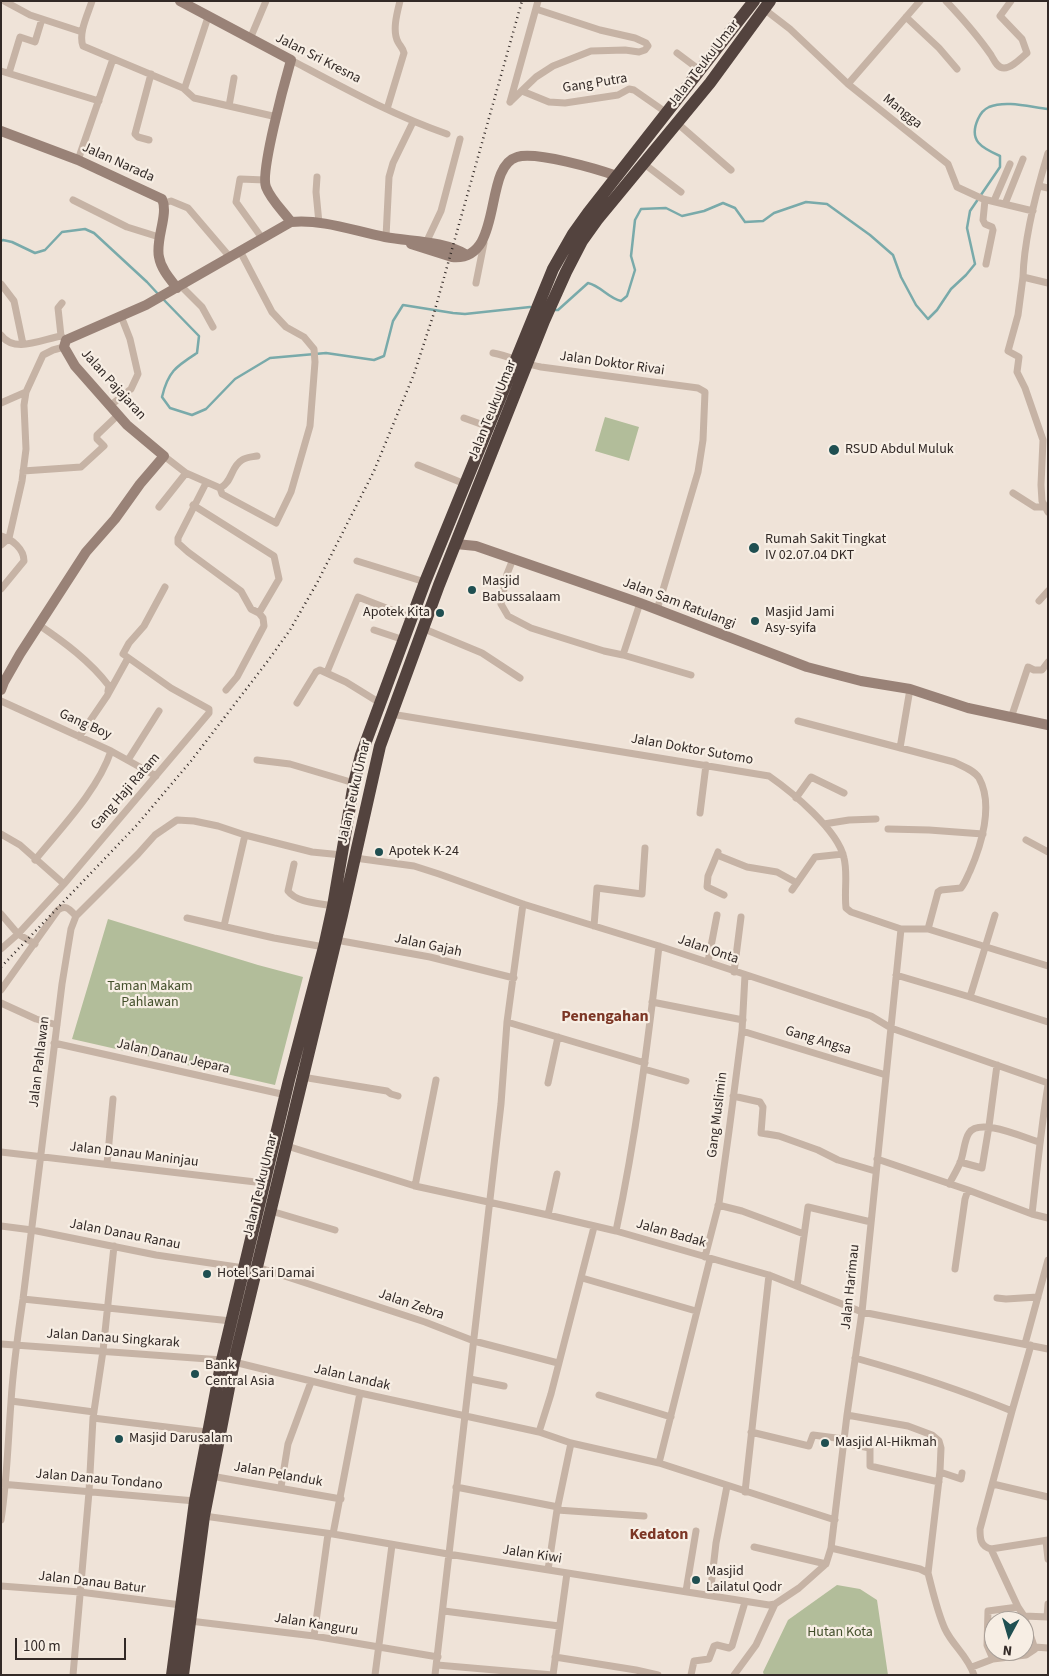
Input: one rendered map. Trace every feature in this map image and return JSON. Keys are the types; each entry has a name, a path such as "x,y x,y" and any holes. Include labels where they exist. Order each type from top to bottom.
{"highway":[{"name":"Jalan Teuku Umar","path":"183,1675 190,1621 195,1501 207,1432 257,1267 287,1146 296,1075 322,976 336,940 356,858 375,765 391,714 422,628 481,480 553,269 573,234 701,70 763,4"},
{"name":"Jalan Teuku Umar","path":"322,976 324,947 354,783 361,756 425,582 489,427 582,242 597,220 716,75 763,4"},
{"path":"467,480 481,480"},
{"path":"453,514 466,519"},
{"name":"Jalan Teuku Umar","path":"193,1551 204,1516 211,1476 228,1361 231,1321 286,1095 296,1075"},
{"name":"Jalan Teuku Umar","path":"172,1675 181,1605 191,1570"}],"main road":[{"name":"Jalan Sri Kresna","path":"180,1 192,4 208,18 291,60"},
{"path":"291,60 265,180 271,196 291,222"},
{"name":"Jalan Narada","path":"1,131 78,160 157,196 164,203"},
{"path":"483,239 502,170 511,160 517,157 562,161 599,169 617,176"},
{"path":"164,203 158,256 160,264 179,286"},
{"name":"Jalan Pajajaran","path":"164,456 127,425 75,366 64,341 146,305 291,222 313,221 425,245 460,250 467,255 483,239"},
{"path":"1,690 12,668 86,552 164,456"},
{"name":"Jalan Sam Ratulangi","path":"458,538 640,603 807,667 910,689 968,708 1048,725"}],"street":[{"path":"4,1 42,19 82,32"},
{"path":"92,1 82,32 81,42 83,46 183,88 194,98 277,118"},
{"path":"250,39 266,1"},
{"path":"387,109 404,53 397,42 396,35 400,1"},
{"path":"848,84 920,1"},
{"path":"946,1 975,34 999,67 1008,67 1027,53 1022,40 1000,16 1011,1"},
{"name":"Mangga","path":"763,4 848,84 948,164 957,187 984,199 1033,211"},
{"path":"537,5 600,30 635,38 648,46 645,50 639,52 625,50 591,52 553,66 536,77 510,102 537,5"},
{"path":"906,16 939,48 957,69"},
{"path":"183,88 185,87 208,18"},
{"path":"9,73 20,37 35,42 42,19"},
{"path":"677,53 701,70"},
{"path":"78,160 113,59"},
{"name":"Jalan Sri Kresna","path":"291,60 413,122 447,134"},
{"path":"1,71 99,101"},
{"path":"149,140 138,138 135,134 151,74"},
{"path":"229,106 234,78"},
{"name":"Gang Putra","path":"522,90 549,102 565,102 618,95 629,89 634,90 667,113"},
{"path":"386,237 389,177 393,163 413,122"},
{"path":"677,123 731,170"},
{"path":"425,245 442,212 460,139"},
{"path":"1013,494 1035,507 1046,509 1041,485 1045,440 1017,372 1019,357 1008,351 1018,315 1033,211 1048,153"},
{"path":"1005,204 1023,159"},
{"path":"643,163 681,192"},
{"path":"994,202 1010,164"},
{"path":"317,177 316,192 319,223"},
{"path":"262,238 236,202 240,179 265,180"},
{"path":"1039,186 1048,188"},
{"path":"984,199 983,220 993,230 986,264"},
{"path":"73,200 127,227 159,236"},
{"path":"164,203 171,201 188,208 229,256"},
{"path":"476,283 484,244 483,239"},
{"path":"220,488 222,494 276,523 291,492 306,444 312,413 314,349 304,337 286,327 272,312 240,251"},
{"path":"1023,277 1048,283"},
{"path":"1,284 14,301 23,344"},
{"path":"179,286 202,307 214,327"},
{"path":"62,303 58,308 64,341"},
{"path":"110,406 131,389 138,374 130,339 121,316"},
{"path":"1,335 8,343 23,344 64,341"},
{"path":"1,545 9,538 23,471 26,450 24,405 26,392 43,355 64,341"},
{"name":"Jalan Doktor Rivai","path":"493,353 521,362 698,388 705,392 703,440 698,472 657,610"},
{"path":"1,403 26,392"},
{"path":"23,471 81,467 104,446 97,439 97,435 118,415"},
{"path":"464,418 489,427"},
{"path":"164,456 186,473 220,488"},
{"path":"220,488 228,482 239,461 244,458 257,456"},
{"path":"418,465 467,480"},
{"path":"159,507 186,473"},
{"path":"206,483 193,504 178,538 178,543 241,591 251,609 259,613 263,618 264,626 237,677 226,690"},
{"path":"193,504 274,556 279,579 259,613"},
{"path":"1,536 9,538 24,554 24,561 1,589"},
{"path":"513,559 501,604 508,616 531,628 691,675"},
{"path":"358,561 425,582"},
{"path":"78,737 128,658 124,656 123,652 144,626 165,587"},
{"path":"1039,601 1048,591"},
{"path":"327,672 358,597 412,618"},
{"path":"623,655 640,603"},
{"path":"39,625 66,644 89,664 109,686 108,691"},
{"path":"422,628 482,654 520,678"},
{"path":"374,630 404,640"},
{"name":"Gang Haji Ratam","path":"1,949 18,934 64,884 210,712 128,658"},
{"path":"1011,718 1028,667 1034,670 1042,670 1048,662"},
{"path":"297,704 316,672 320,670 327,672 380,703"},
{"path":"900,748 910,689"},
{"name":"Gang Boy","path":"1,701 111,751 156,776"},
{"path":"128,760 159,711"},
{"name":"Jalan Doktor Sutomo","path":"391,714 769,776 784,786 824,824 842,849 846,869 844,898 846,908 858,916 900,928"},
{"path":"798,720 954,762 976,774 980,779 986,807 979,849 961,888 938,892 928,929"},
{"path":"36,860 96,784 111,751"},
{"path":"257,760 290,764 354,783"},
{"path":"700,813 706,765"},
{"path":"796,798 811,777 844,792"},
{"path":"824,824 849,820 876,819"},
{"name":"Jalan Pahlawan","path":"1,1520 16,1344 24,1299 62,984 71,929 76,916 155,835 164,827 177,820 210,824 312,852 342,855"},
{"path":"888,829 983,834"},
{"path":"1,834 20,845 64,884"},
{"path":"224,926 245,835"},
{"path":"1026,840 1048,852"},
{"path":"594,926 597,888 642,894 645,848"},
{"path":"724,895 707,886 708,876 718,853 747,867 777,872 797,883"},
{"path":"792,890 812,859 817,856 843,854"},
{"name":"Jalan Onta","path":"356,858 414,866 523,904 708,962 872,1016 891,1028 1048,1084"},
{"path":"294,864 288,891 292,896 301,900 333,906"},
{"path":"436,1675 444,1611 448,1554 501,1104 507,1022 523,904"},
{"path":"1,990 58,910 66,907 76,916"},
{"path":"1,914 18,934 35,944"},
{"path":"708,962 717,915"},
{"path":"970,997 995,915"},
{"path":"734,972 741,917"},
{"path":"187,918 324,947"},
{"path":"900,928 928,929 1048,966"},
{"name":"Jalan Harimau","path":"831,1548 862,1312 900,928"},
{"name":"Jalan Gajah","path":"336,940 421,955 514,978"},
{"path":"616,1231 640,1101 659,946"},
{"name":"Gang Muslimin","path":"659,1463 708,1258 718,1205 742,1031 745,975"},
{"path":"896,975 1048,1022"},
{"path":"652,1002 743,1020"},
{"path":"1,1003 36,1019 57,1026"},
{"path":"507,1022 558,1037 686,1081"},
{"name":"Gang Angsa","path":"742,1031 886,1075"},
{"path":"548,1083 558,1037"},
{"name":"Jalan Danau Jepara","path":"54,1044 286,1095"},
{"path":"960,1162 982,1168 998,1065"},
{"path":"296,1075 387,1091 398,1096"},
{"path":"415,1186 436,1080"},
{"path":"1032,1214 1040,1149 1039,1142 1048,1084"},
{"path":"733,1096 760,1102 763,1107 760,1133 778,1136 818,1150 838,1160 876,1171"},
{"path":"107,1164 113,1099"},
{"path":"949,1184 960,1162 969,1133 979,1126 989,1126 1039,1142"},
{"name":"Jalan Badak","path":"287,1146 415,1186 548,1214 616,1231 769,1275 862,1312 1048,1349"},
{"name":"Jalan Danau Maninjau","path":"1,1152 264,1183"},
{"path":"877,1159 1048,1218"},
{"path":"548,1214 557,1174"},
{"path":"956,1269 965,1199 968,1190"},
{"path":"718,1205 742,1211 804,1234"},
{"path":"797,1286 808,1207 871,1222"},
{"path":"271,1212 335,1230"},
{"name":"Jalan Danau Ranau","path":"1,1226 244,1268"},
{"path":"540,1432 582,1278 594,1226"},
{"path":"73,1675 89,1492 93,1415 103,1351 114,1246"},
{"path":"1021,1611 991,1549 983,1544 980,1539 980,1529 1012,1411 1048,1260"},
{"name":"Jalan Zebra","path":"257,1267 425,1322 474,1341 558,1364"},
{"path":"745,1492 769,1275"},
{"path":"582,1278 696,1310"},
{"path":"997,1298 1038,1297"},
{"path":"24,1299 231,1321"},
{"name":"Jalan Danau Singkarak","path":"1,1344 228,1361"},
{"path":"855,1358 972,1394 1012,1411"},
{"name":"Jalan Landak","path":"228,1361 311,1382 540,1432 572,1443 659,1463 835,1520"},
{"path":"470,1380 504,1386"},
{"path":"281,1487 288,1444 311,1382"},
{"path":"314,1636 330,1534 340,1499 360,1393"},
{"path":"599,1395 670,1417"},
{"path":"11,1401 207,1432"},
{"path":"1,1410 10,1411"},
{"path":"847,1415 908,1426 937,1438 941,1448 940,1472 928,1573 935,1603 946,1630 971,1672 990,1661"},
{"path":"751,1432 809,1446 813,1434 844,1441 870,1448 870,1466 939,1482"},
{"path":"548,1570 558,1508 572,1443"},
{"path":"940,1472 961,1479 962,1473"},
{"name":"Jalan Pelanduk","path":"211,1476 340,1499"},
{"name":"Jalan Danau Tondano","path":"4,1484 195,1501"},
{"path":"993,1484 1048,1497"},
{"path":"710,1596 717,1535 727,1486"},
{"path":"456,1487 558,1508 644,1516"},
{"name":"Jalan Kiwi","path":"204,1516 330,1534 745,1602 775,1604"},
{"path":"686,1591 696,1532"},
{"path":"991,1549 1047,1540 1048,1559"},
{"path":"375,1675 392,1545"},
{"path":"754,1547 826,1564"},
{"path":"734,1675 756,1645 775,1604 799,1588 826,1564 831,1548 871,1556 920,1569 928,1573"},
{"path":"553,1675 567,1573"},
{"name":"Jalan Danau Batur","path":"1,1586 80,1592 181,1605"},
{"path":"690,1675 694,1661 709,1659 714,1646 729,1648 732,1646 745,1602"},
{"path":"1034,1616 1047,1617 1048,1604"},
{"path":"988,1611 1018,1607"},
{"path":"444,1611 559,1626"},
{"name":"Jalan Kanguru","path":"190,1621 314,1636 437,1661 553,1675"},
{"path":"1034,1651 1035,1647 1048,1648"},
{"path":"555,1657 658,1675"}],"green space":[{"path":"605,417 639,427 629,461 595,451"},
{"name":"Taman Makam Pahlawan","path":"108,919 303,977 275,1085 72,1039"},
{"name":"Hutan Kota","path":"837,1585 860,1589 877,1600 888,1675 764,1675 763,1672 788,1620"}],"waterway":[{"path":"553,310 558,310 588,283 621,301 627,296 635,270 631,256 635,220 641,209 666,208 682,216 704,211 723,203 735,208 745,222 763,221 774,213 806,202 827,204 870,235 893,255 901,277 916,305 928,319 937,310 951,289 975,264 967,228 970,211 1000,167 1000,156 982,147 976,138 975,127 980,115 989,107 1003,104 1048,109"},
{"path":"1,241 12,242 35,253 45,250 62,232 85,229 94,233 159,295"},
{"path":"163,299 199,336 197,353 170,375 162,397 170,408 192,415 206,409 235,379 270,358 326,353 374,360 384,356 393,321 403,305 465,314 530,307"}],"railway":[{"path":"1,967 136,826 191,761 290,630 317,583 374,471 414,374 434,313 522,1"}],"place":[{"name":"RSUD Abdul Muluk","path":"834,450"},
{"name":"Rumah Sakit Tingkat IV 02.07.04 DKT","path":"754,548"},
{"name":"Masjid Babussalaam","path":"472,590"},
{"name":"Apotek Kita","path":"440,613"},
{"name":"Masjid Jami Asy-syifa","path":"755,621"},
{"name":"Apotek K-24","path":"379,852"},
{"name":"Hotel Sari Damai","path":"207,1274"},
{"name":"Bank Central Asia","path":"195,1374"},
{"name":"Masjid Darusalam","path":"119,1439"},
{"name":"Masjid Al-Hikmah","path":"825,1443"},
{"name":"Masjid Lailatul Qodr","path":"696,1580"}],"district":[{"name":"Penengahan","path":"605,1017"},
{"name":"Kedaton","path":"659,1535"}]}
